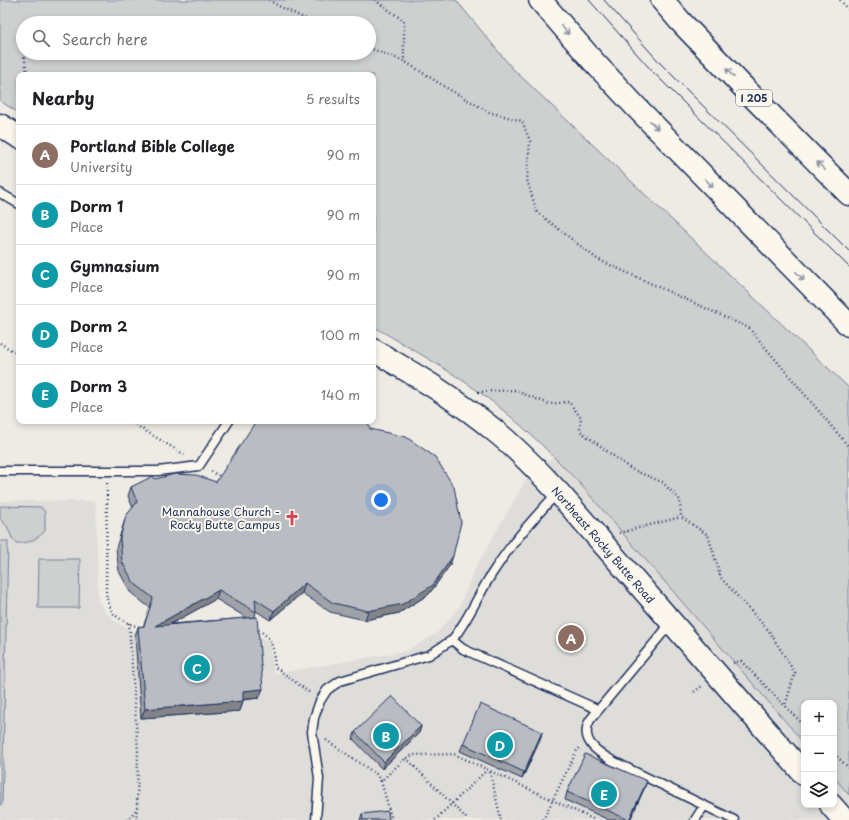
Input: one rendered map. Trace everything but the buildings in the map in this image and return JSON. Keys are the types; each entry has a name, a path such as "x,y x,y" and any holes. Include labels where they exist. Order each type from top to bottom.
{"main road":[{"path":"540,0 593,61 636,107 849,325"},
{"name":"I 205","path":"662,0 744,88 849,194"},
{"path":"0,126 16,135"},
{"name":"Northeast Rocky Butte Road","path":"376,352 456,402 495,430 526,458 558,492 802,772"},
{"path":"834,808 844,820"}],"lane":[{"path":"0,193 16,202"},
{"path":"0,470 158,471 199,466 227,424"},
{"path":"316,820 319,778 312,732 314,718 320,700 327,690 340,681 429,655 452,640 461,629 486,582 505,553 530,522 558,492"},
{"path":"671,623 597,710 587,726 589,742 597,752 613,761 734,820"},
{"path":"452,640 463,649 597,710"},
{"path":"695,820 704,806"}],"path":[{"path":"269,0 300,16"},
{"path":"375,0 404,21 404,61"},
{"path":"840,0 849,10"},
{"path":"376,51 404,61 450,90 489,112 522,121 530,141 527,180 537,212 597,259 749,328 849,447"},
{"path":"25,60 27,72"},
{"path":"0,343 16,353"},
{"path":"456,402 469,392 514,390 549,404 569,402 581,418 580,431 631,469 662,482 680,500 681,518"},
{"path":"133,424 221,477"},
{"path":"108,471 106,593 108,604 114,614 129,623 143,627"},
{"path":"597,538 681,518 708,535 721,578 768,631 795,672 785,706 801,722"},
{"path":"129,623 138,751 136,820"},
{"path":"255,628 268,636 272,641 276,667 320,700"},
{"path":"543,820 577,750 589,742"},
{"path":"334,745 376,774 381,781 392,820"},
{"path":"381,781 406,758 414,755 454,754 593,820"},
{"path":"837,757 849,768"},
{"path":"406,758 468,820"},
{"path":"435,820 489,770"},
{"path":"489,770 501,820"},
{"path":"128,820 137,809"}],"shaded area":[{"path":"0,0 456,0 512,68 849,388 849,795 837,781 837,700 801,700 801,740 582,486 522,426 496,404 469,385 376,328 376,72 16,72 16,111 0,101"},
{"path":"554,456 582,486 801,740 801,808 837,808 837,781 849,795 849,820 0,820 0,501 96,501 98,601 107,614 119,624 133,631 242,624 270,643 274,674 406,651 437,633 460,606 473,572 527,478"},
{"path":"0,506 41,507 45,512 45,531 32,540 24,543 16,543 7,526 0,519"},
{"path":"0,541 8,541 2,805 0,805"},
{"path":"39,559 80,559 79,608 38,608"}],"tram line":[{"path":"589,0 652,71 849,267"},
{"path":"604,0 661,64 849,251"}],"place":[{"name":"Mannahouse Church - Rocky Butte Campus","path":"292,518"},
{"name":"Portland Bible College","path":"571,638"},
{"name":"Gymnasium","path":"197,668"},
{"name":"Dorm 1","path":"386,736"},
{"name":"Dorm 2","path":"500,745"},
{"name":"Dorm 3","path":"604,794"}]}
